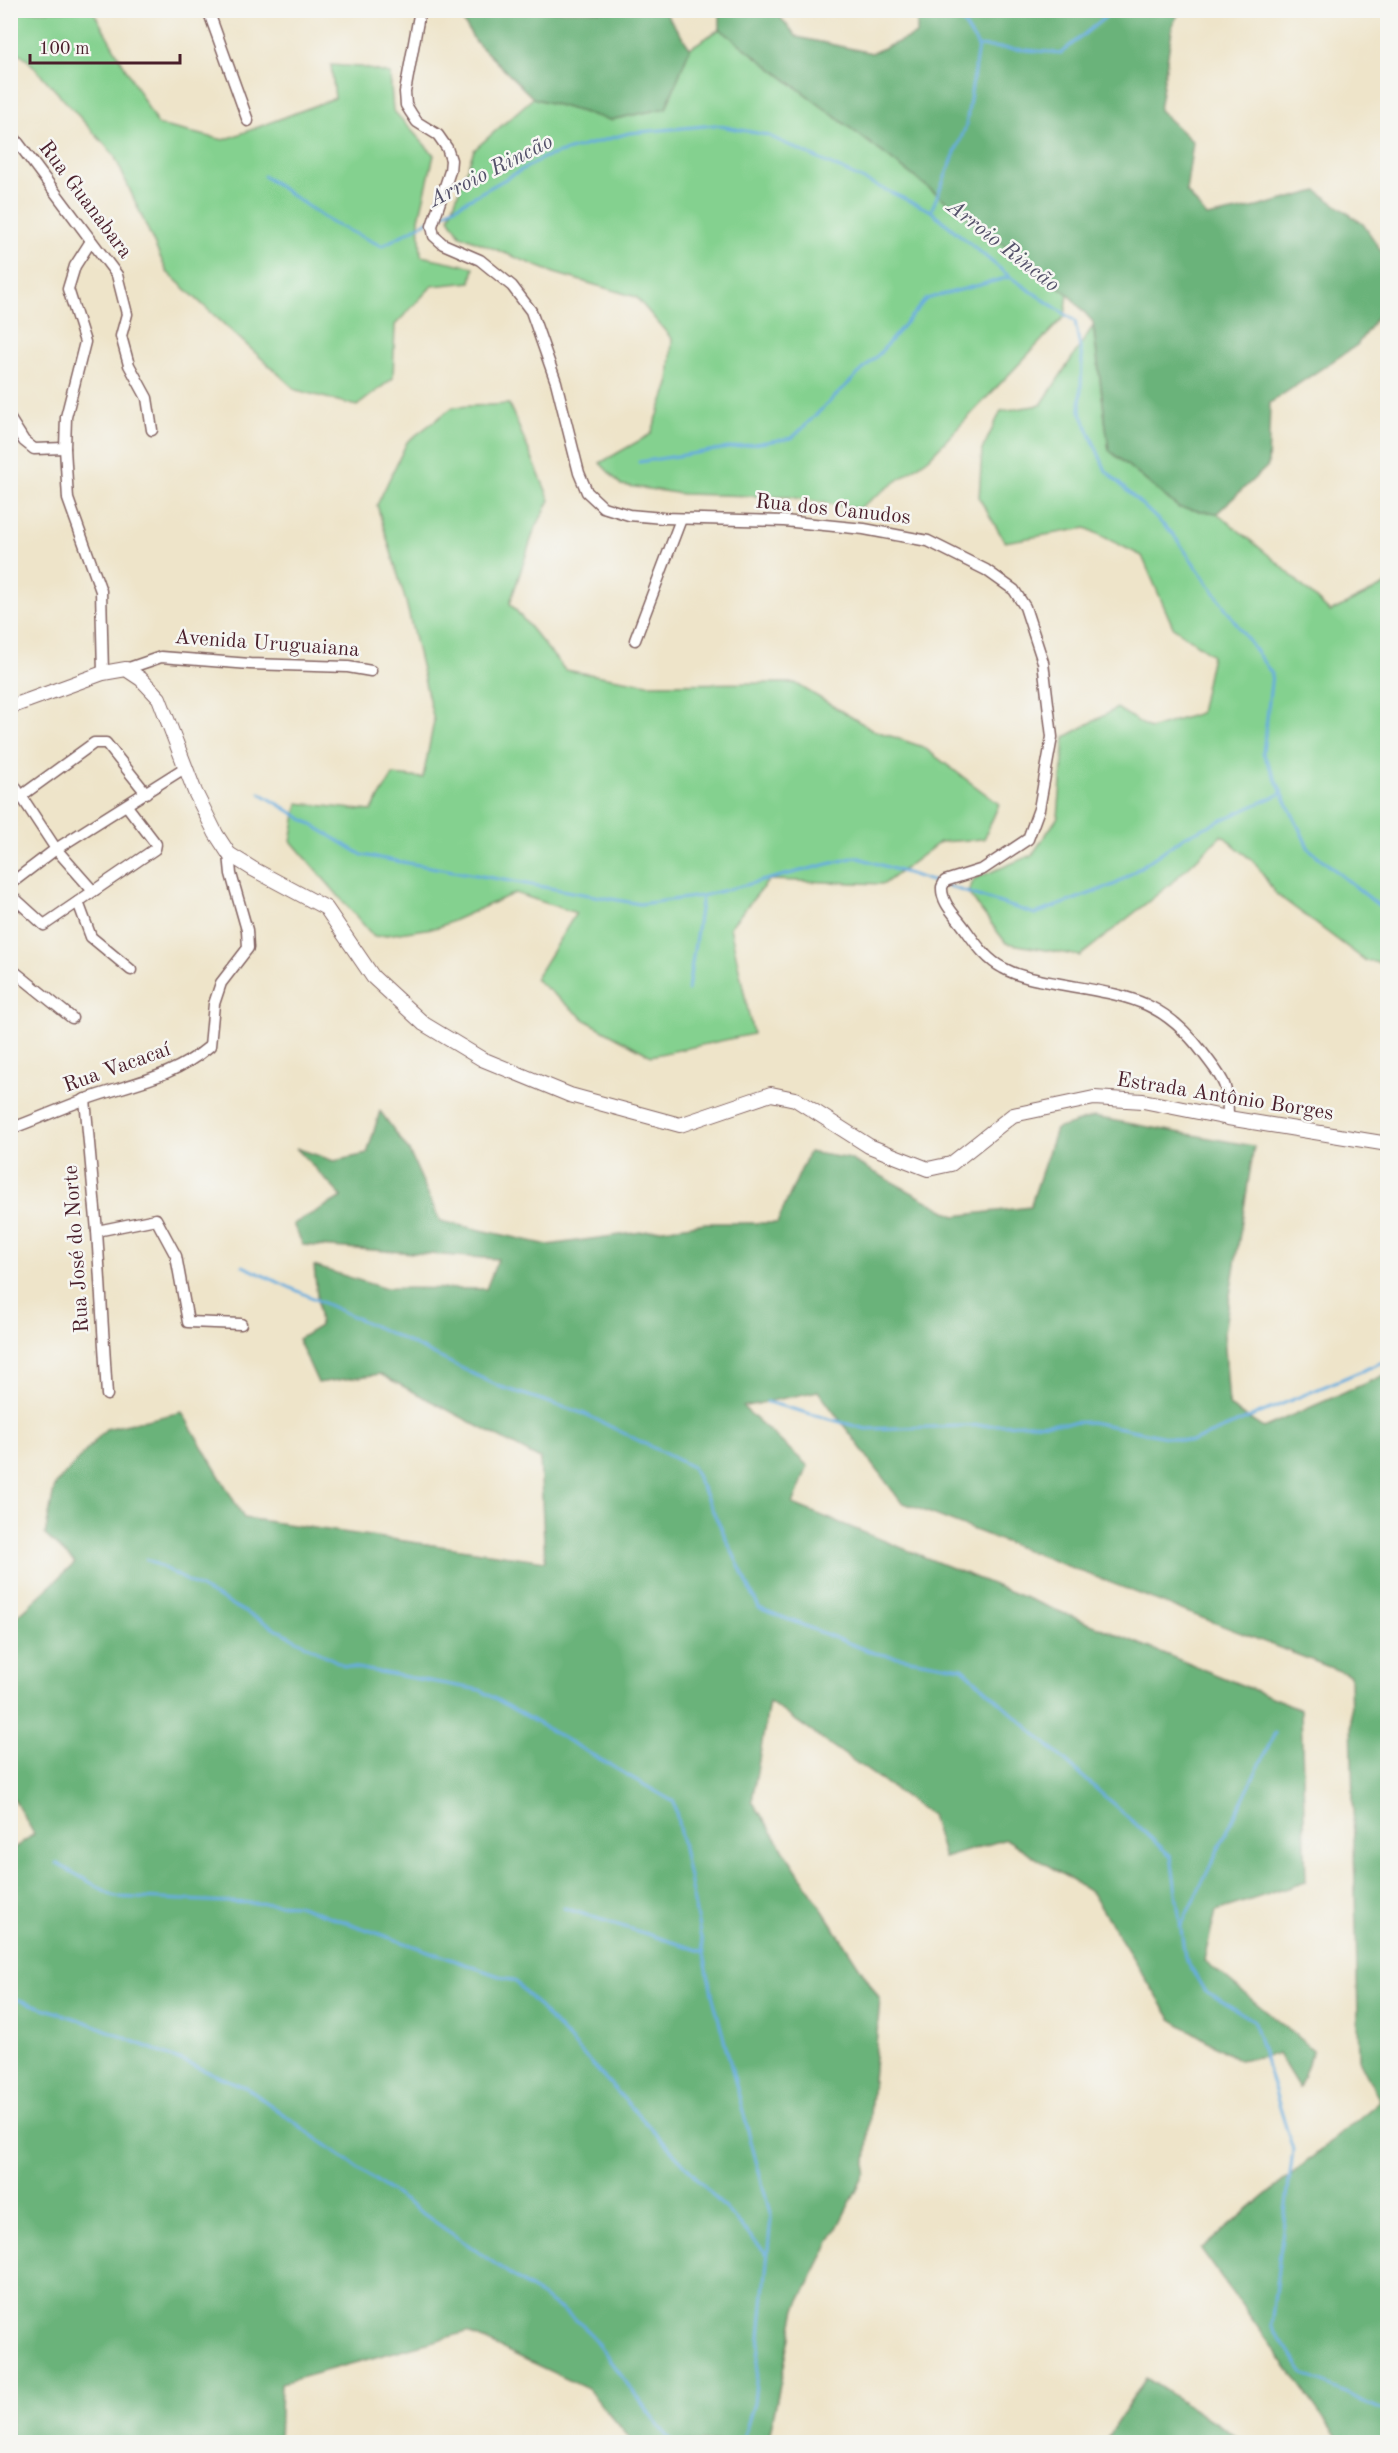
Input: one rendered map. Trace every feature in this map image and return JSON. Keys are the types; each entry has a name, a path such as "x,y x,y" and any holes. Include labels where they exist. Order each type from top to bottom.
{"street":[{"path":"208,10 248,121"},
{"name":"Rua dos Canudos","path":"420,10 405,92 406,105 417,122 438,135 447,148 451,160 450,171 432,226 434,236 443,244 480,260 512,286 531,311 556,382 579,473 587,492 603,507 629,515 681,519 784,521 896,533 928,541 958,555 986,570 1014,590 1025,607 1043,663 1047,689 1052,737 1039,809 1028,839 983,869 945,881 942,887 944,901 986,956 1003,969 1025,977 1144,1002 1172,1019 1185,1030 1224,1081 1228,1091 1228,1118"},
{"name":"Rua Guanabara","path":"10,132 117,274 127,314 121,336 129,365 147,398 152,430"},
{"path":"91,241 75,266 68,289 85,342 66,417 65,448 68,499 101,591 103,674"},
{"path":"10,419 24,441 34,449 65,448"},
{"path":"635,640 681,519"},
{"name":"Avenida Uruguaiana","path":"126,669 161,657 250,664 348,667 370,671"},
{"path":"10,707 103,674 126,669"},
{"name":"Estrada Antônio Borges","path":"126,669 141,679 159,698 195,792 229,854 326,908 372,977 424,1024 482,1059 570,1095 680,1125 771,1094 787,1097 795,1099 868,1146 928,1169 951,1164 1013,1115 1094,1098 1143,1101 1228,1118 1388,1144"},
{"path":"10,804 94,743 102,741 106,743 146,794"},
{"path":"10,884 56,849 186,767"},
{"path":"10,779 56,849 93,891"},
{"path":"10,894 44,925 156,847 127,806"},
{"name":"Rua Vacacaí","path":"10,1129 85,1099 161,1077 196,1058 210,1046 214,1004 221,983 248,948 247,930 231,874 229,854"},
{"path":"78,902 91,937 131,970"},
{"path":"10,968 72,1018"},
{"name":"Rua José do Norte","path":"85,1099 97,1231 107,1395"},
{"path":"97,1231 156,1219 176,1256 188,1322 241,1324"}],"green space":[{"path":"10,11 93,11 158,125 224,140 335,98 331,65 361,67 390,74 393,110 434,155 419,219 421,256 474,267 471,282 432,286 395,325 393,378 357,406 296,390 167,272 114,155 26,58 11,48"},
{"path":"457,11 664,11 690,48 666,108 610,120 533,98 475,41"},
{"path":"720,11 775,11 797,37 872,53 917,34 917,11 1180,11 1173,24 1159,110 1193,142 1186,191 1207,217 1317,191 1363,224 1387,259 1387,303 1357,345 1270,403 1268,466 1217,513 1179,508 1109,450 1093,322 1068,294 720,29"},
{"path":"720,29 1068,294 1065,316 929,458 858,509 790,497 683,494 621,485 600,463 651,434 669,384 672,339 636,297 554,273 460,235 449,218 474,150 533,98 610,120 666,108 690,48"},
{"path":"1093,326 1109,450 1179,508 1217,513 1277,562 1330,612 1387,584 1387,964 1366,961 1275,893 1256,864 1222,835 1168,886 1080,956 1006,943 968,893 974,879 1032,855 1058,817 1065,737 1117,708 1150,729 1200,713 1212,655 1173,627 1142,556 1086,528 1005,542 979,498 982,450 1001,411 1041,405"},
{"path":"509,404 550,500 534,531 510,603 565,670 648,684 795,683 873,730 923,747 999,804 984,839 940,842 884,884 769,880 730,927 753,1034 651,1056 587,1021 535,979 576,913 515,893 439,927 374,937 291,841 298,803 371,811 393,775 423,778 434,721 406,602 377,505 407,442 453,407"},
{"path":"380,1111 409,1151 440,1221 548,1245 706,1223 777,1223 809,1152 850,1159 955,1216 1030,1207 1056,1129 1094,1117 1254,1146 1224,1333 1229,1406 1263,1428 1387,1374 1387,2442 1341,2442 1201,2249 1380,2101 1359,2060 1350,1675 901,1502 818,1391 743,1407 808,1466 793,1504 1301,1709 1306,1882 1216,1911 1204,1960 1313,2050 1299,2088 1278,2054 1239,2060 1171,2019 1092,1893 1006,1839 944,1858 931,1815 769,1702 752,1801 880,1999 865,2173 796,2309 768,2442 633,2442 588,2389 467,2332 281,2383 279,2442 11,2442 10,1851 34,1834 11,1794 10,1623 75,1563 45,1535 55,1485 106,1429 182,1412 244,1518 545,1561 540,1459 380,1374 318,1383 298,1339 320,1326 314,1266 383,1288 486,1289 498,1259 303,1245 293,1224 342,1197 296,1148 334,1161 367,1154"},
{"path":"1146,2378 1245,2442 1104,2442"}],"waterway":[{"path":"931,211 966,126 978,46 955,10"},
{"path":"978,46 1061,53 1114,10"},
{"name":"Arroio Rincão","path":"439,216 545,157 629,133 715,125 767,135 931,211 1010,277 1075,321 1082,359 1080,411 1106,471 1173,534 1272,674 1263,753 1309,849 1388,913"},
{"name":"Arroio Rincão","path":"264,176 332,223 382,246 430,220"},
{"path":"639,462 792,438 879,354 926,299 1010,277"},
{"path":"260,793 362,855 640,904 702,896 856,857 1035,914 1116,884 1184,837 1282,793"},
{"path":"688,990 702,896"},
{"path":"243,1266 498,1386 585,1414 692,1467 759,1608 874,1653 962,1668 1171,1856 1185,1958 1204,1990 1253,2020 1293,2150 1271,2325 1304,2374 1388,2413"},
{"path":"767,1402 866,1429 1091,1422 1191,1442 1388,1360"},
{"path":"147,1559 345,1666 480,1690 674,1802 712,1994 771,2217 754,2403 742,2442"},
{"path":"1181,1926 1275,1733"},
{"path":"56,1863 116,1897 297,1905 516,1982 767,2254"},
{"path":"564,1908 704,1952"},
{"path":"10,1997 89,2023 247,2088 583,2325 671,2442"}]}
